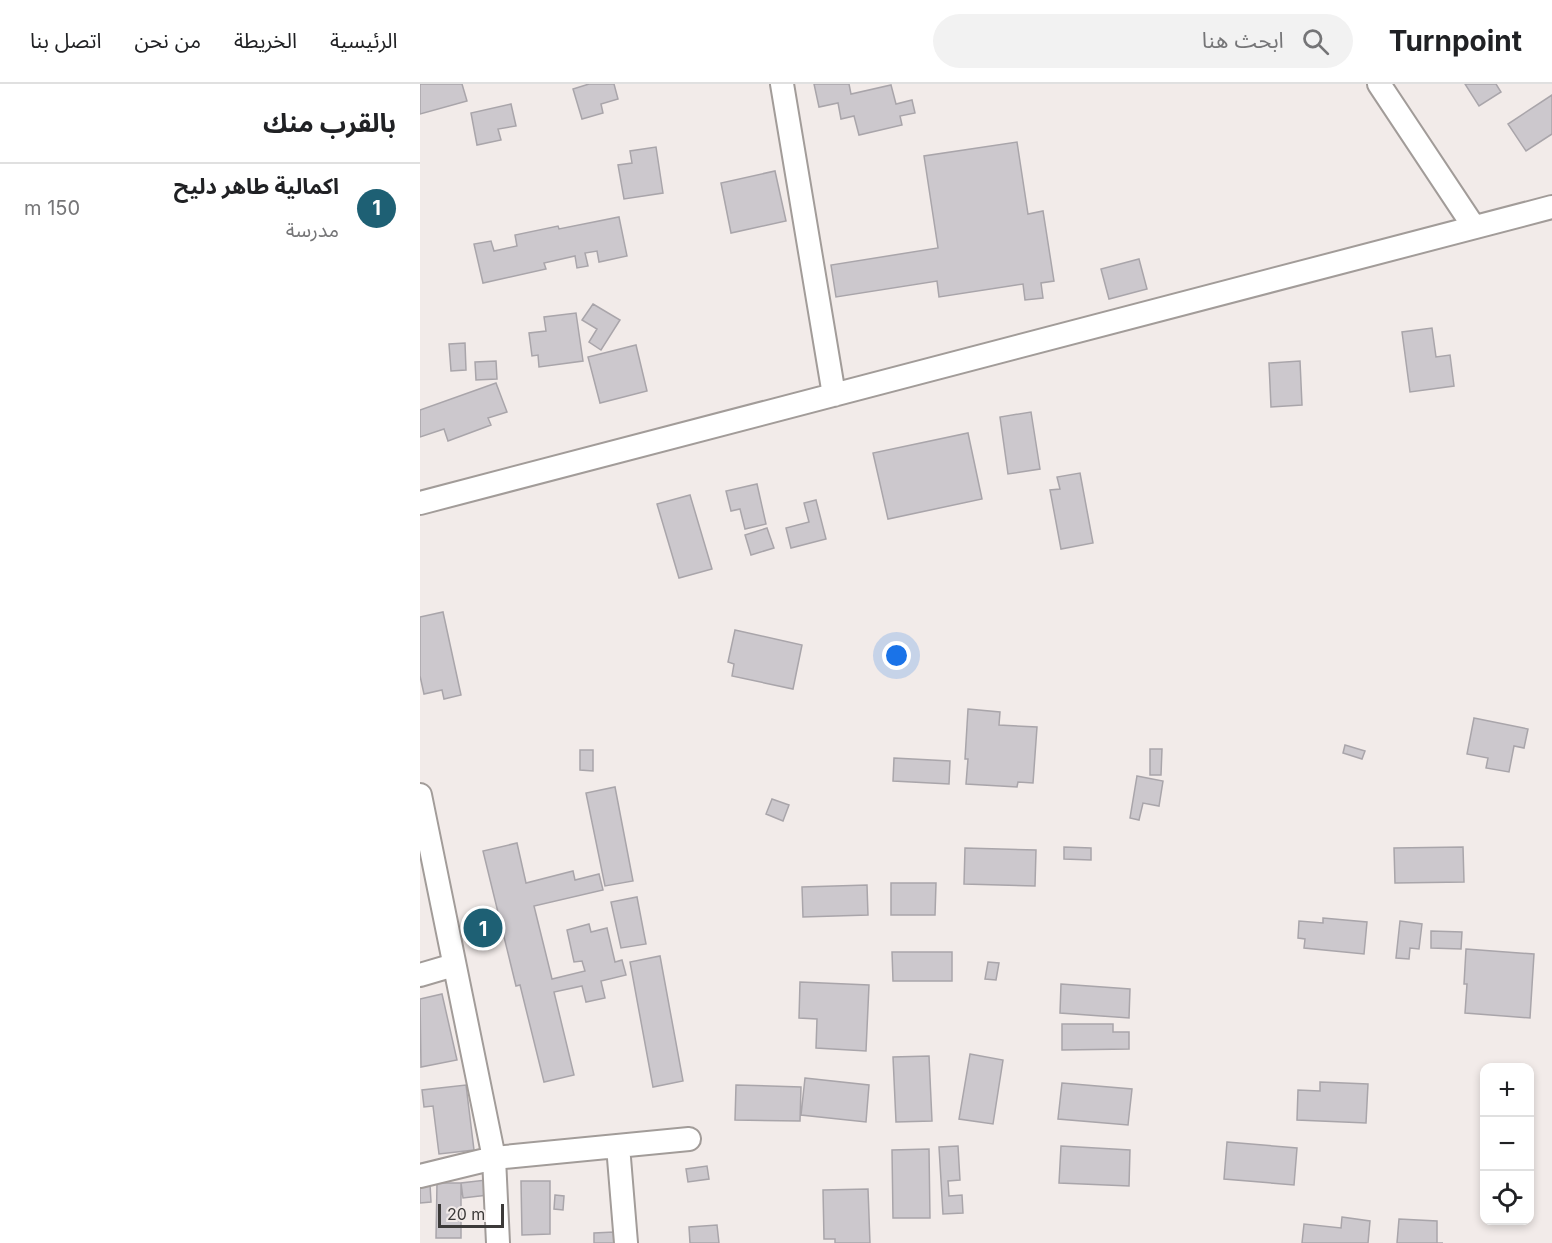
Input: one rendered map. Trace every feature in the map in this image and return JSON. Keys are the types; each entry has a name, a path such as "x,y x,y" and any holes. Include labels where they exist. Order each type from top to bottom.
{"street":[{"path":"782,84 834,395"},
{"path":"1379,84 1474,227"},
{"path":"420,503 1552,207"},
{"path":"420,795 494,1158 498,1243"},
{"path":"420,975 454,965"},
{"path":"420,1176 494,1158 689,1139"},
{"path":"618,1146 626,1243"}],"building":[{"path":"420,84 462,84 467,101 420,114"},
{"path":"589,84 614,84 618,99 601,104 603,113 582,119 573,89"},
{"path":"814,84 849,84 851,94 891,85 896,104 912,100 915,113 900,116 902,125 859,135 854,116 841,119 838,103 819,107"},
{"path":"1465,84 1496,84 1501,92 1479,106"},
{"path":"1552,95 1552,134 1526,151 1508,124"},
{"path":"511,104 516,126 498,129 501,140 477,145 471,113"},
{"path":"1017,142 1028,214 1043,211 1054,281 1041,283 1043,298 1025,300 1023,284 939,297 937,281 836,297 831,265 938,248 924,156"},
{"path":"656,147 663,193 624,199 618,165 632,163 630,151"},
{"path":"775,171 786,221 731,233 721,183"},
{"path":"619,217 627,256 599,262 597,251 585,253 588,266 577,268 575,256 544,263 546,269 483,283 474,244 491,241 494,251 517,246 515,235"},
{"path":"1139,259 1147,289 1109,299 1101,269"},
{"path":"593,304 620,320 601,350 589,342 597,329 582,320"},
{"path":"576,313 583,361 539,367 538,355 532,356 529,333 546,331 544,317"},
{"path":"1432,328 1436,357 1450,355 1454,386 1410,392 1402,332"},
{"path":"465,343 466,370 451,371 449,344"},
{"path":"636,345 647,391 600,403 588,357"},
{"path":"496,361 497,379 476,380 475,362"},
{"path":"1300,361 1302,405 1271,407 1269,363"},
{"path":"496,383 507,412 488,418 491,425 448,441 444,429 420,437 420,410"},
{"path":"1031,412 1040,469 1008,474 1000,417"},
{"path":"968,433 982,499 888,519 873,453"},
{"path":"1080,473 1093,543 1061,549 1050,490 1060,489 1057,477"},
{"path":"757,484 766,524 745,529 740,509 731,511 726,491"},
{"path":"690,495 712,569 679,578 657,504"},
{"path":"816,500 826,539 791,548 786,528 809,522 804,503"},
{"path":"767,528 774,548 751,555 745,535"},
{"path":"443,612 461,695 444,699 442,690 424,694 420,676 420,617"},
{"path":"735,630 802,645 793,689 732,676 734,664 728,662"},
{"path":"968,709 1000,712 999,725 1037,727 1033,783 1018,782 1017,787 966,784"},
{"path":"1474,718 1528,729 1524,748 1514,746 1509,772 1486,768 1488,758 1467,754"},
{"path":"1345,745 1365,751 1362,759 1343,753"},
{"path":"1150,749 1162,749 1161,775 1150,775"},
{"path":"580,750 593,750 593,771 580,770"},
{"path":"894,758 950,761 949,784 893,781"},
{"path":"1137,776 1163,781 1159,806 1143,803 1139,820 1130,818"},
{"path":"615,787 633,881 605,886 586,793"},
{"path":"772,799 789,805 783,821 766,814"},
{"path":"517,843 526,883 573,871 575,880 599,874 603,890 534,906 552,979 585,971 582,961 574,962 567,930 589,924 591,932 607,928 615,962 622,960 626,975 601,981 605,998 586,1002 582,986 554,992 574,1075 544,1082 520,985 516,986 483,851"},
{"path":"1064,847 1091,848 1091,860 1064,859"},
{"path":"1463,847 1464,882 1395,883 1394,848"},
{"path":"965,848 1036,850 1035,886 964,884"},
{"path":"891,883 936,883 935,915 891,915"},
{"path":"867,885 868,915 803,917 802,887"},
{"path":"637,897 646,944 621,948 611,902"},
{"path":"1323,918 1367,922 1364,954 1304,948 1305,939 1298,938 1299,921 1323,923"},
{"path":"1400,921 1422,924 1419,949 1410,948 1409,959 1396,958"},
{"path":"1431,931 1462,932 1461,949 1431,948"},
{"path":"1466,949 1534,954 1530,1018 1465,1013"},
{"path":"892,952 952,952 952,981 893,981"},
{"path":"660,956 683,1081 653,1087 630,962"},
{"path":"988,962 999,963 996,980 985,979"},
{"path":"800,982 869,985 866,1051 816,1048 817,1019 799,1018"},
{"path":"1061,984 1130,989 1129,1018 1060,1013"},
{"path":"442,994 457,1060 421,1067 420,999"},
{"path":"1062,1024 1113,1024 1113,1032 1129,1032 1129,1049 1062,1050"},
{"path":"970,1054 1003,1060 993,1124 959,1119"},
{"path":"929,1056 932,1121 896,1122 893,1057"},
{"path":"805,1078 869,1085 866,1122 801,1115"},
{"path":"1320,1082 1368,1084 1366,1123 1297,1120 1298,1090 1320,1091"},
{"path":"1062,1083 1132,1089 1128,1125 1058,1119"},
{"path":"466,1085 474,1150 439,1154 433,1106 424,1107 422,1090"},
{"path":"736,1085 801,1087 800,1121 735,1120"},
{"path":"1227,1142 1297,1148 1294,1185 1224,1179"},
{"path":"958,1146 960,1180 948,1181 949,1196 962,1195 963,1213 943,1214 939,1147"},
{"path":"1061,1146 1130,1150 1129,1186 1059,1183"},
{"path":"929,1149 930,1218 893,1218 892,1150"},
{"path":"707,1166 709,1179 688,1182 686,1169"},
{"path":"486,1180 488,1195 463,1198 461,1183"},
{"path":"521,1181 550,1181 550,1234 522,1235"},
{"path":"437,1183 461,1183 461,1238 436,1238"},
{"path":"430,1184 431,1202 420,1203 420,1185"},
{"path":"868,1189 870,1243 835,1243 835,1239 824,1239 823,1190"},
{"path":"555,1195 564,1196 563,1210 554,1209"},
{"path":"1342,1217 1370,1221 1368,1243 1302,1243 1304,1224 1341,1228"},
{"path":"1399,1219 1437,1221 1437,1243 1397,1243"},
{"path":"717,1225 719,1243 690,1243 689,1227"},
{"path":"614,1232 615,1243 594,1243 594,1233"}],"place":[{"name":"اكمالية طاهر دليح","path":"483,928"}]}
